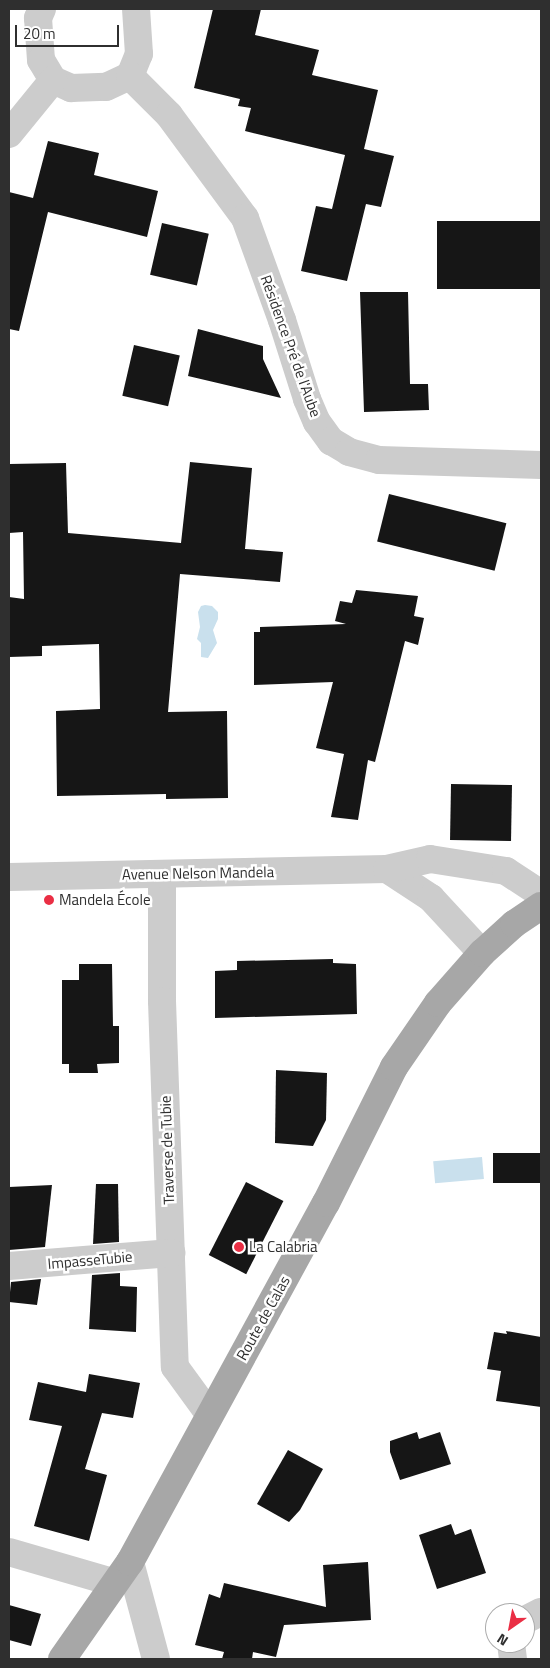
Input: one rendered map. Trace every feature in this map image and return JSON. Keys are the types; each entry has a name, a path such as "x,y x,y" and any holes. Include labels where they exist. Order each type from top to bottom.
{"main road":[{"path":"482,953 514,924 541,906"},
{"name":"Route de Calas","path":"62,1659 123,1572 326,1203 394,1067 438,1003 482,953"}],"street":[{"path":"42,9 38,18 41,60 53,80 71,88 106,87 130,76 139,54 136,9"},
{"name":"Résidence Pré de l'Aube","path":"130,76 169,115 245,218 282,320 307,399 317,422 331,441 349,452 379,460 541,465"},
{"path":"9,134 53,80"},
{"name":"Avenue Nelson Mandela","path":"9,878 387,869 430,859 506,871 541,894"},
{"path":"387,869 431,898 482,953"},
{"name":"Traverse de Tubie","path":"162,874 162,1001 175,1367 210,1415"},
{"name":"ImpasseTubie","path":"9,1266 171,1253"},
{"path":"9,1552 123,1572 156,1659"}],"water":[{"path":"201,606 212,606 218,612 218,619 213,630 217,643 208,658 201,657 201,643 197,639 200,627 198,612"},
{"path":"482,1157 484,1179 435,1183 433,1161"}],"building":[{"path":"213,9 261,9 255,35 319,50 312,75 378,90 364,149 394,156 381,207 366,204 347,281 301,271 316,206 332,209 345,155 245,131 251,108 238,106 240,99 194,88"},
{"path":"48,141 99,153 94,175 158,191 147,237 48,212 19,331 9,329 9,192 33,198"},
{"path":"437,221 541,221 541,289 437,289"},
{"path":"162,223 209,234 197,285 150,275"},
{"path":"360,292 408,292 410,384 428,384 429,410 364,412"},
{"path":"198,329 263,346 263,359 281,398 188,376"},
{"path":"134,345 180,356 168,406 122,396"},
{"path":"190,462 252,468 245,549 283,552 280,582 180,574 168,712 227,711 228,798 166,799 166,794 57,796 56,711 100,709 99,644 42,646 42,656 9,657 9,597 24,599 23,532 9,533 9,464 66,463 68,533 181,543"},
{"path":"389,494 506,523 495,571 377,542"},
{"path":"356,590 418,596 414,616 424,618 418,645 405,641 375,762 368,760 358,820 331,817 344,754 316,748 333,682 254,685 254,632 260,632 260,627 346,624 335,621 340,601 352,603"},
{"path":"451,784 512,785 511,841 450,840"},
{"path":"333,959 333,963 356,964 357,1014 215,1018 215,971 237,970 237,961"},
{"path":"79,964 112,964 113,1026 119,1026 119,1063 97,1064 98,1073 69,1073 69,1064 62,1064 62,980 79,980"},
{"path":"276,1070 327,1073 326,1120 313,1146 275,1143"},
{"path":"493,1153 541,1153 541,1183 493,1183"},
{"path":"246,1182 283,1201 246,1274 209,1255"},
{"path":"96,1184 118,1184 119,1242 93,1244"},
{"path":"52,1185 45,1247 9,1250 9,1187"},
{"path":"120,1273 120,1286 137,1287 136,1332 89,1329 92,1275"},
{"path":"41,1279 37,1305 9,1302 11,1282"},
{"path":"506,1331 541,1337 541,1407 496,1401 501,1371 487,1369 494,1332 507,1334"},
{"path":"89,1374 140,1383 133,1418 102,1413 85,1469 107,1475 89,1541 34,1526 62,1426 29,1420 38,1382 86,1392"},
{"path":"417,1432 419,1439 440,1432 451,1464 400,1480 390,1452 390,1441"},
{"path":"288,1450 323,1469 300,1510 289,1522 257,1504"},
{"path":"451,1524 455,1535 471,1529 486,1573 437,1589 419,1535"},
{"path":"368,1562 371,1620 284,1625 276,1657 253,1652 252,1659 222,1659 224,1652 195,1645 209,1594 220,1598 224,1583 326,1607 323,1565"},
{"path":"9,1605 41,1614 31,1646 9,1640"}],"place":[{"name":"Mandela École","path":"49,900"},
{"name":"La Calabria","path":"239,1247"}]}
